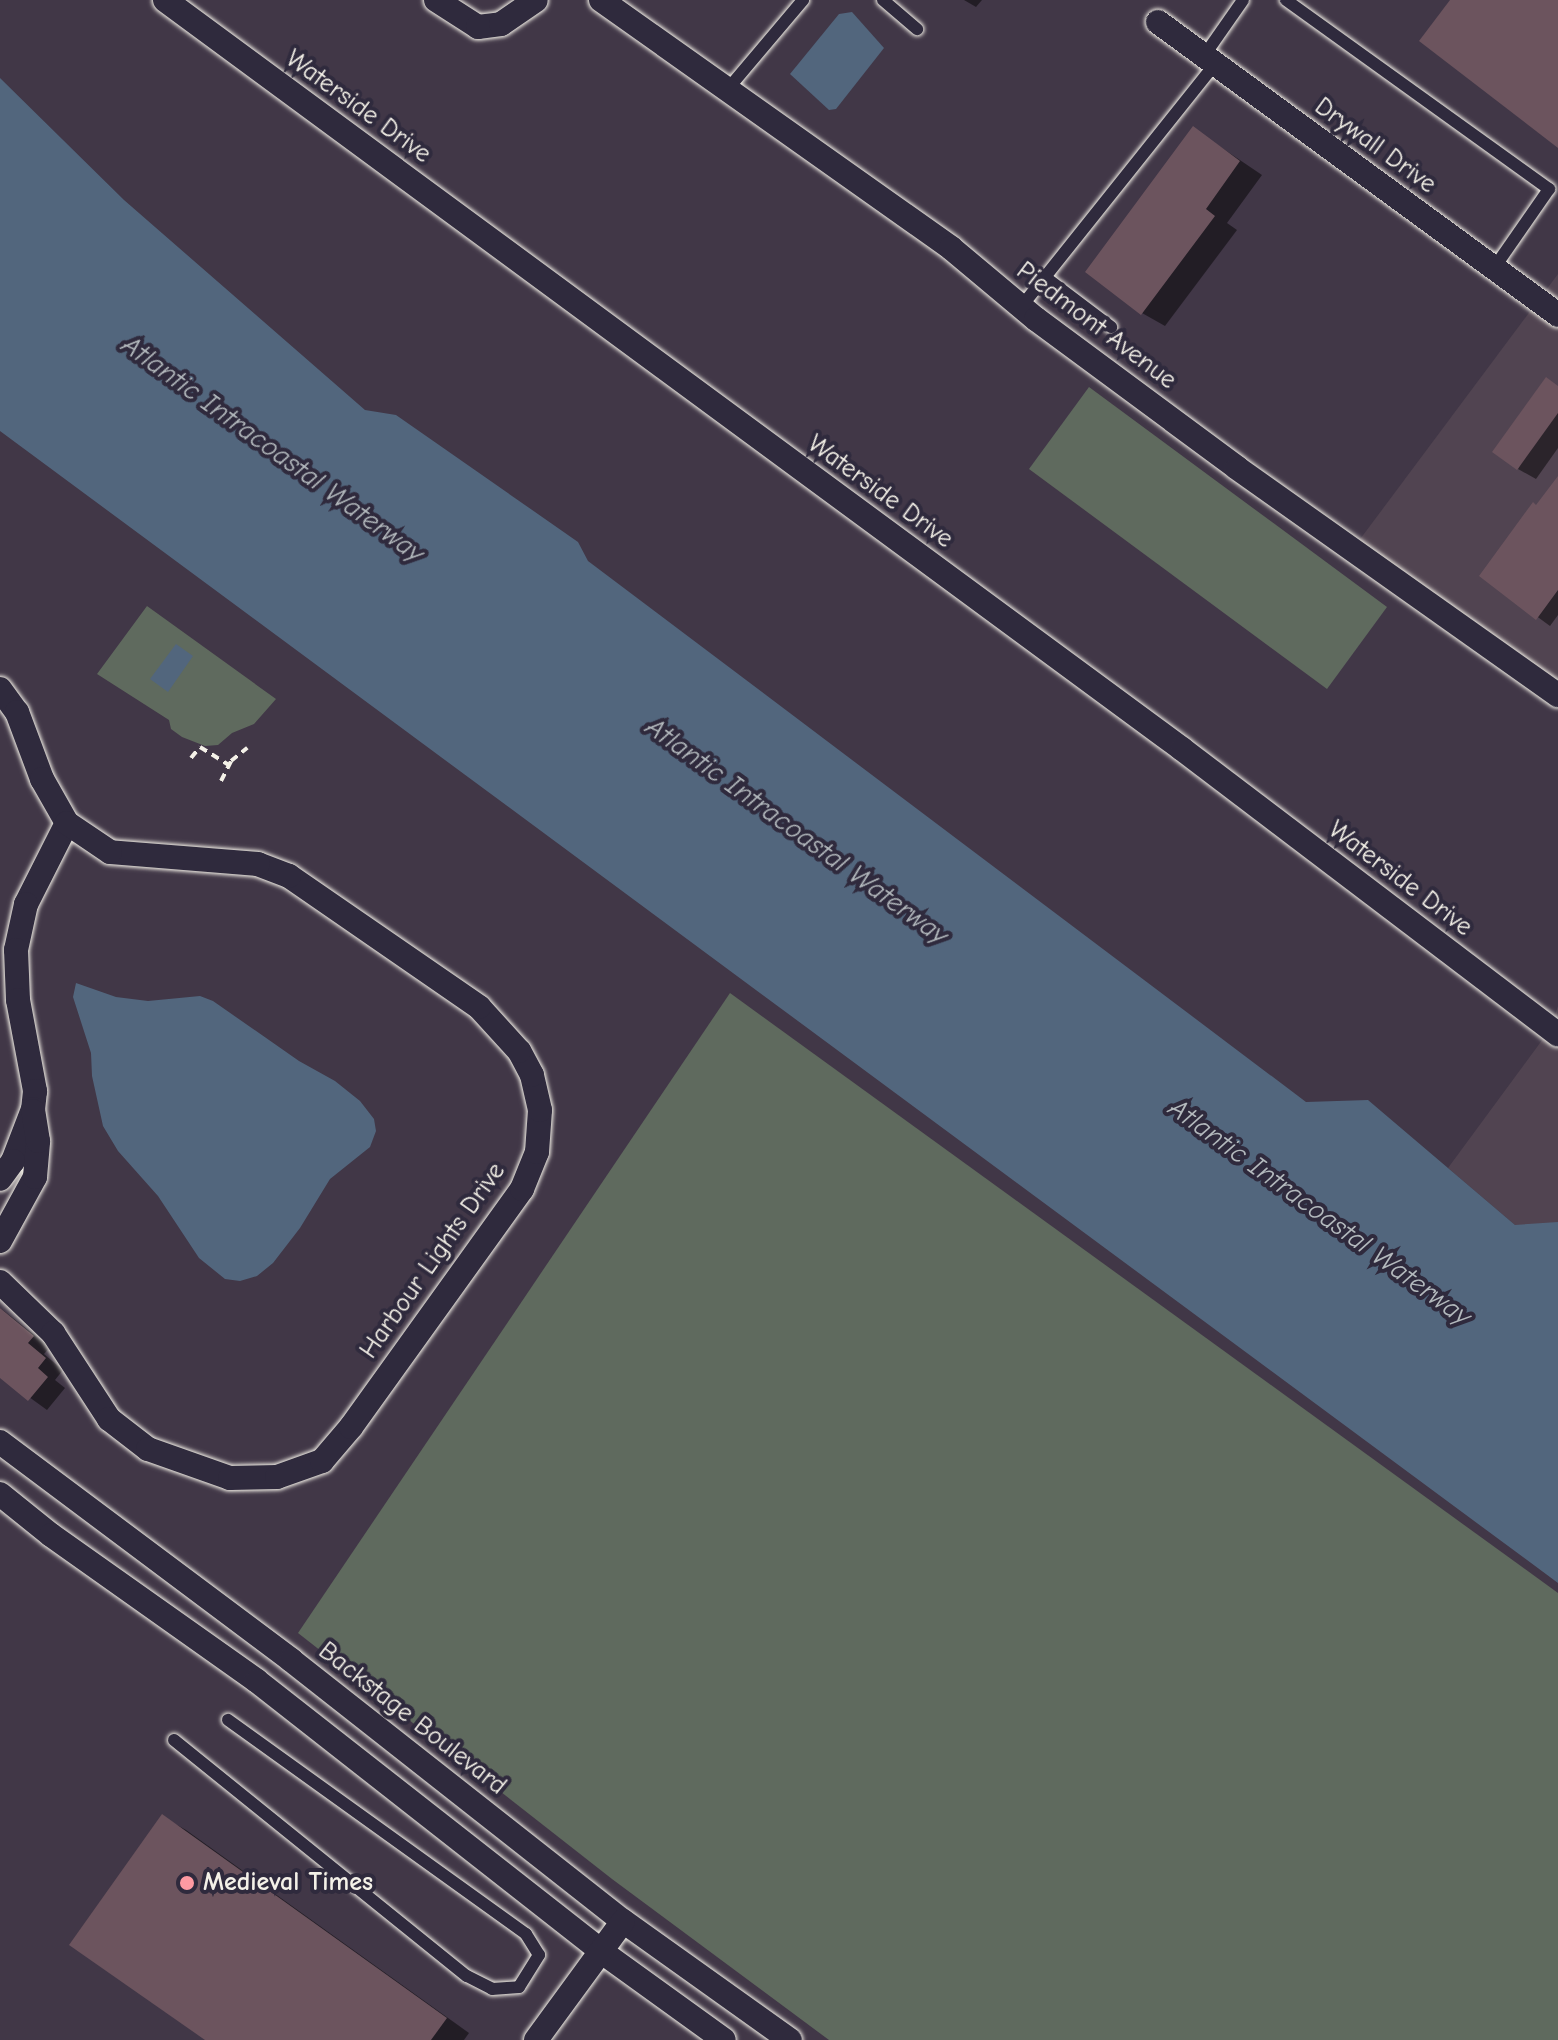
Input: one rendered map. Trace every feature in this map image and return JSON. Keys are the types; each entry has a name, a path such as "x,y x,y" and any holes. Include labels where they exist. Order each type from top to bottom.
{"street":[{"name":"Waterside Drive","path":"165,0 1182,749 1558,1034"},
{"path":"436,0 478,27 501,24 536,0"},
{"name":"Piedmont Avenue","path":"601,0 951,248 1021,307 1237,468 1558,695"},
{"name":"Drywall Drive","path":"1158,22 1558,315"},
{"name":"Harbour Lights Drive","path":"0,689 17,712 42,779 67,823 110,852 258,864 289,876 479,1007 519,1051 532,1075 540,1110 537,1152 522,1189 351,1427 322,1461 277,1477 230,1478 148,1449 109,1419 53,1333 0,1282"},
{"path":"0,1179 13,1161 33,1109 35,1091 18,1000 16,950 26,904 67,823"},
{"path":"0,1241 35,1177 38,1141 33,1109"},
{"name":"Backstage Boulevard","path":"0,1442 291,1660 623,1921 790,2040"},
{"path":"0,1494 51,1535 257,1681 602,1952 724,2040"},
{"path":"536,2040 623,1921"}],"lane":[{"path":"727,90 803,0"},
{"path":"883,0 917,29"},
{"path":"1021,307 1210,60 1243,0"},
{"path":"1286,0 1549,189 1494,268"},
{"path":"1045,277 1111,327"},
{"path":"174,1740 467,1976 492,1989 519,1987 539,1955 526,1934 228,1720"}],"path":[{"path":"191,758 201,746 229,765"},
{"path":"221,781 229,765 247,748"}],"shaded area":[{"path":"1558,274 1558,695 1352,550"},
{"path":"1558,1006 1558,1229 1515,1225 1448,1168 1551,1028"}],"green space":[{"path":"1089,387 1387,607 1327,689 1029,469"},
{"path":"147,606 276,699 254,724 232,733 218,745 205,746 182,737 171,729 169,720 97,674"},
{"path":"730,993 1558,1593 1558,2040 829,2040 612,1879 298,1633"}],"water":[{"path":"852,12 884,48 836,109 829,110 790,74 839,14"},
{"name":"Atlantic Intracoastal Waterway","path":"0,78 124,200 365,410 396,415 578,542 588,561 1306,1102 1368,1100 1515,1225 1558,1222 1558,1583 0,431"},
{"path":"176,644 193,656 168,692 150,679"},
{"path":"76,983 116,997 148,1001 200,996 213,1001 299,1061 335,1081 360,1101 374,1119 376,1131 370,1147 330,1179 300,1228 273,1263 257,1276 240,1281 225,1279 199,1258 158,1196 118,1151 103,1126 92,1076 91,1053 73,997"}],"building":[{"path":"1450,0 1558,0 1558,148 1419,41"},
{"path":"1193,126 1240,161 1206,209 1215,216 1141,315 1085,272"},
{"path":"1546,377 1558,386 1558,413 1517,470 1492,452"},
{"path":"1558,476 1558,590 1536,620 1479,576 1533,502 1536,505"},
{"path":"0,1308 34,1336 28,1343 46,1358 38,1368 48,1377 28,1401 0,1378"},
{"name":"Medieval Times","path":"162,1814 447,2018 431,2040 205,2040 69,1945"}],"place":[{"name":"Medieval Times","path":"187,1883"}]}
